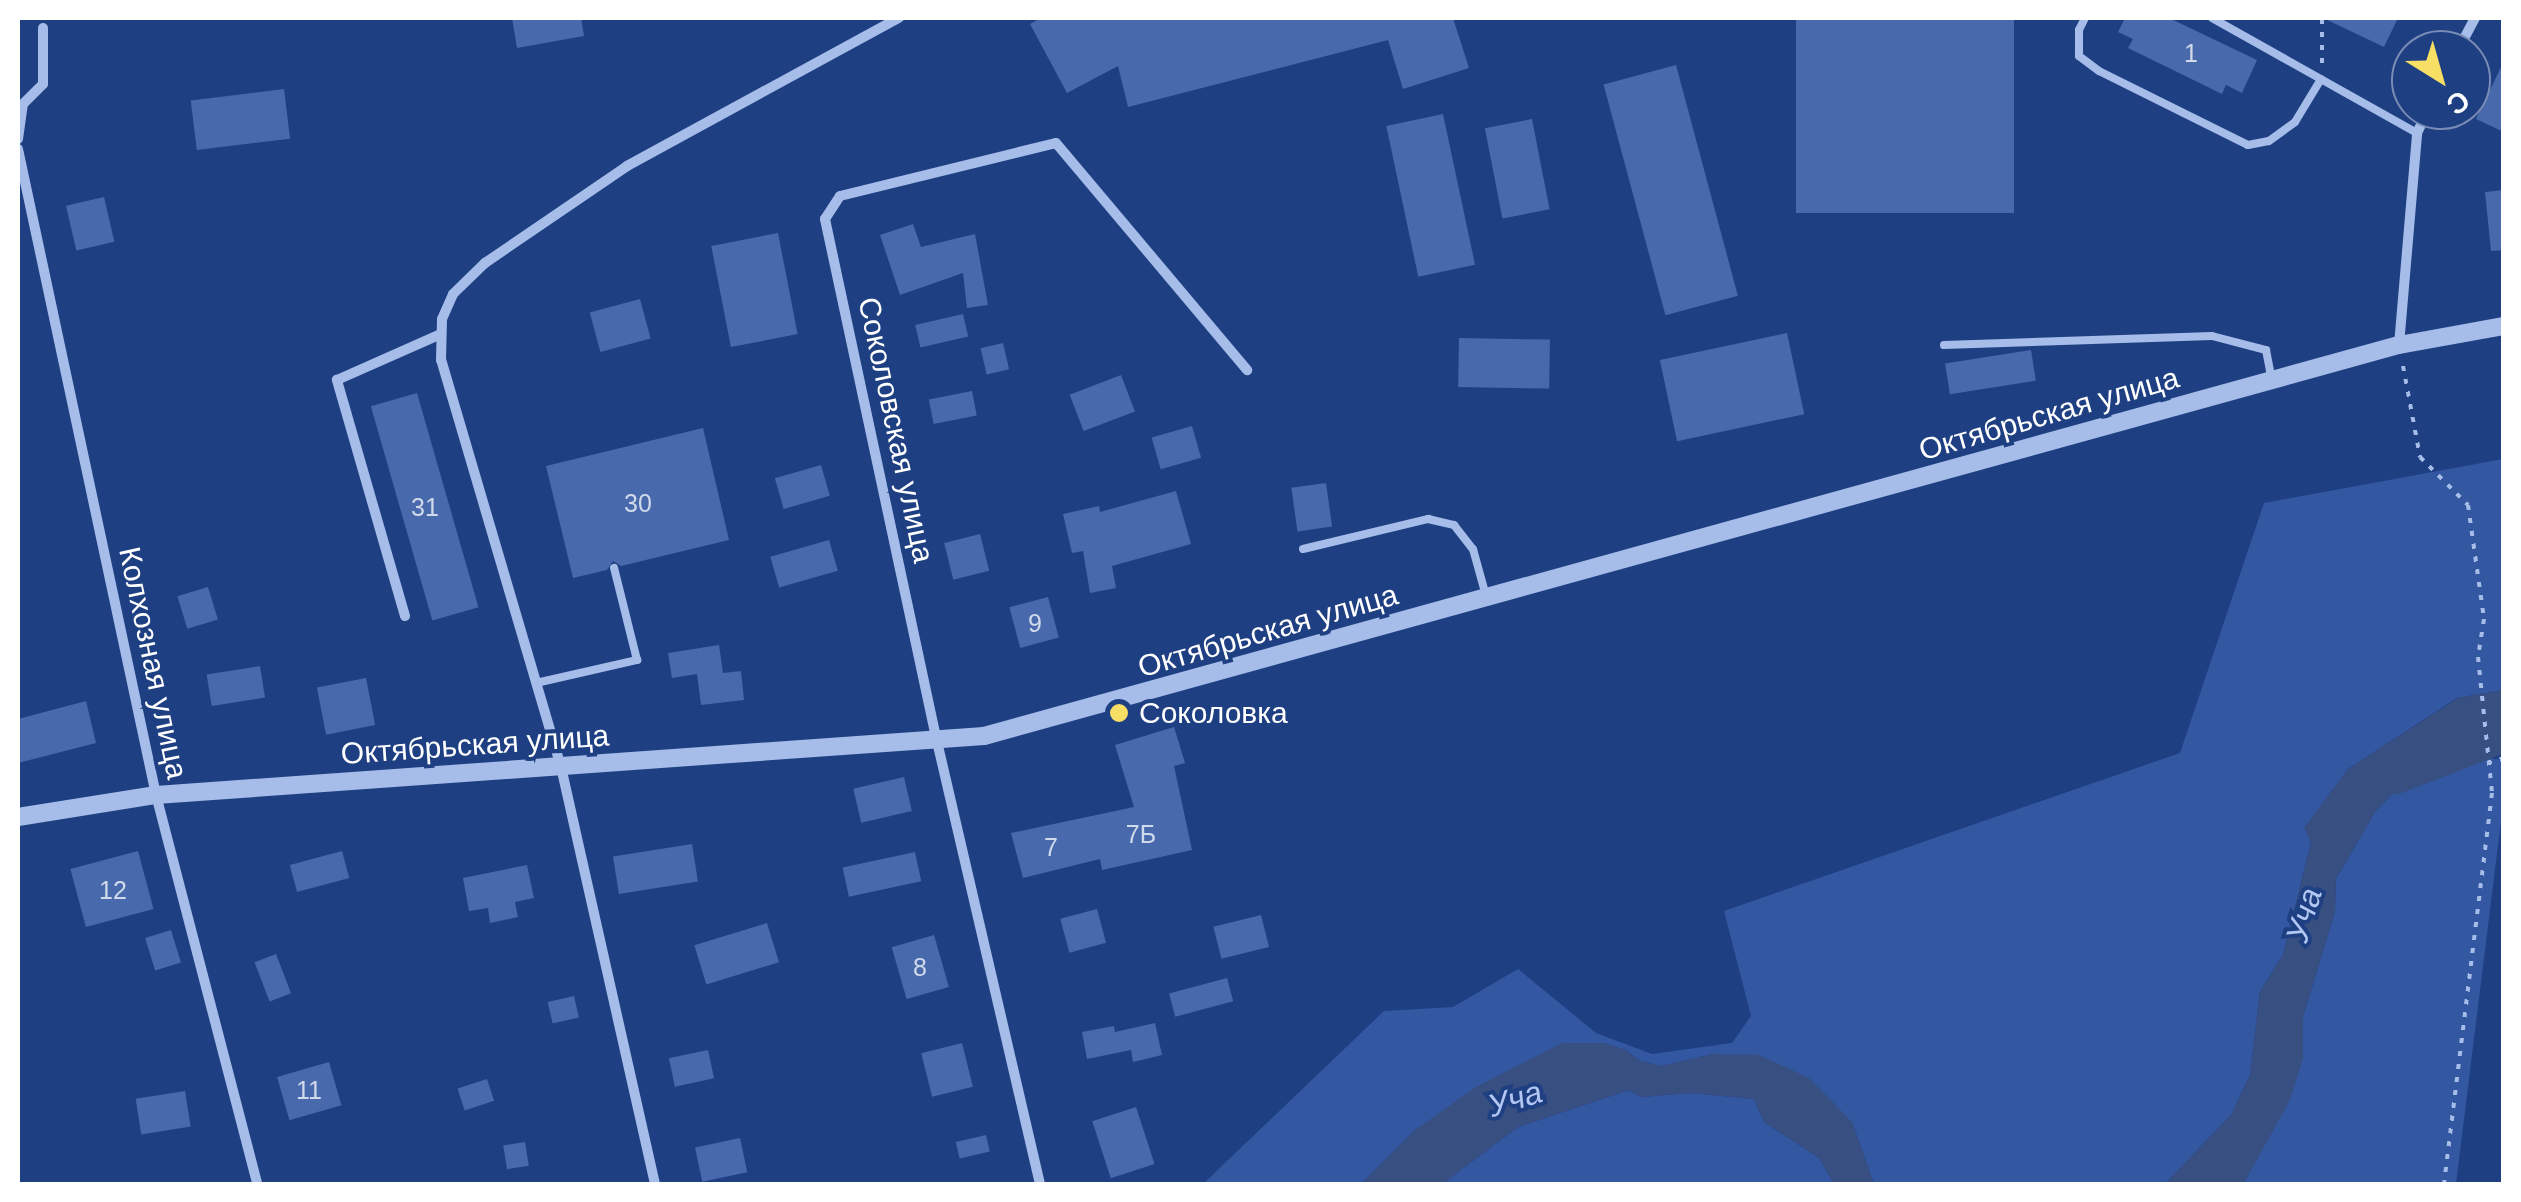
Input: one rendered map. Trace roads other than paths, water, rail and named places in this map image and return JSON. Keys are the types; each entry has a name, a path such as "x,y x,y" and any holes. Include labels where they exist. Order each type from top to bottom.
{"street":[{"path":"655,1184 561,767 441,360 442,320 453,294 485,263 626,166 899,18"},
{"path":"18,139 22,104 43,84 43,28"},
{"path":"2399,345 2418,130"},
{"name":"Соколовская улица","path":"1040,1184 938,742 825,219 840,196 1056,143 1247,370"},
{"name":"Колхозная улица","path":"18,149 156,794 257,1184"},
{"name":"Октябрьская улица","path":"18,817 156,794 984,736 2399,345 2504,326"},
{"path":"406,616 336,380 441,334"}],"lane":[{"path":"2085,18 2079,30 2079,56 2099,71 2248,145 2269,142 2295,122 2321,79"},
{"path":"2212,18 2416,133"},
{"path":"1944,344 2212,336 2266,350 2272,380"},
{"path":"1303,549 1428,518 1454,525 1474,548 1487,599"},
{"path":"536,683 637,660 614,568"}],"water":[{"path":"2503,690 2503,754 2451,752 2397,789 2375,812 2336,879 2335,911 2303,1017 2303,1058 2290,1100 2244,1183 2165,1184 2231,1115 2250,1075 2260,991 2283,955 2311,843 2304,828 2348,769 2458,698"},
{"path":"1562,1043 1603,1043 1626,1050 1640,1061 1662,1066 1713,1054 1759,1055 1809,1078 1852,1122 1874,1184 1834,1184 1819,1158 1764,1122 1754,1099 1690,1093 1641,1097 1629,1090 1518,1127 1442,1184 1361,1184 1415,1130 1476,1087"}],"waterway":[{"name":"Уча","path":"2395,774 2504,732"}],"place":[{"name":"Соколовка","path":"1119,713"}]}
